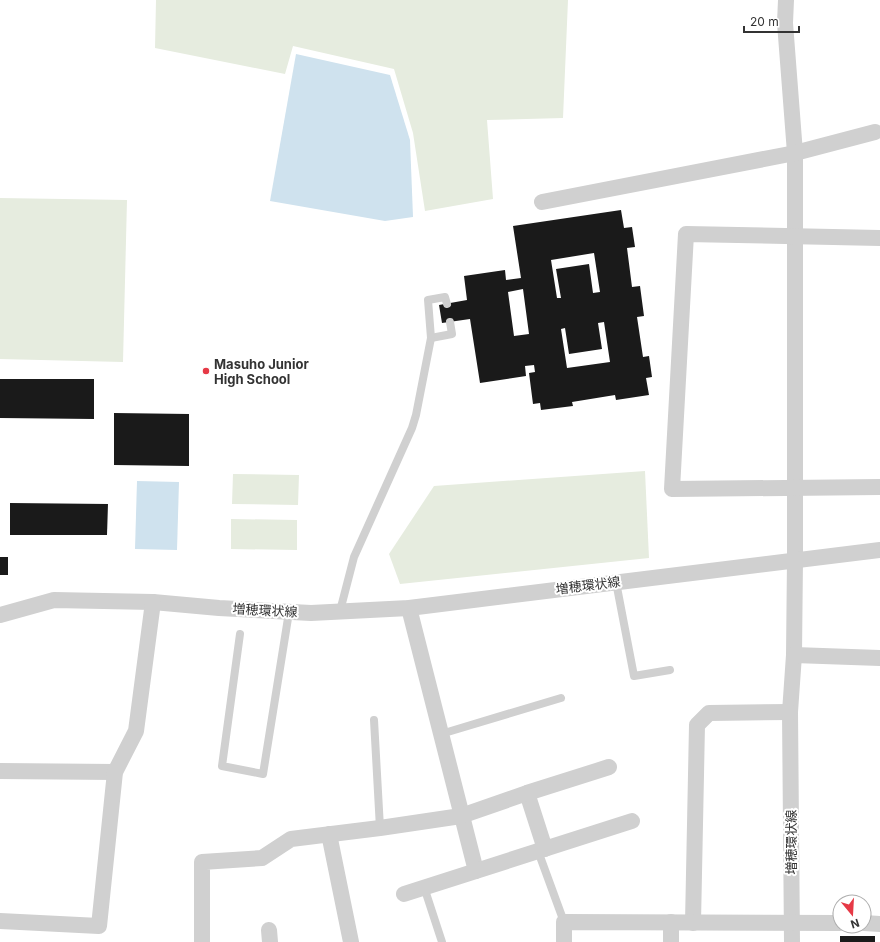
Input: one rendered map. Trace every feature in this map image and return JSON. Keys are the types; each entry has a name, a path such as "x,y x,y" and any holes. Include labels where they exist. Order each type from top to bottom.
{"street":[{"path":"786,0 786,23 796,153 795,559 880,550"},
{"path":"542,202 796,153 874,132"},
{"path":"880,238 686,234 672,489 880,487"},
{"name":"増穂環状線","path":"0,615 54,600 153,602 218,608 311,613 409,608 795,559 794,655 790,712 792,942"},
{"path":"0,922 99,926 115,772 136,730 153,602"},
{"path":"409,608 476,871"},
{"path":"794,655 880,658"},
{"path":"693,923 697,725 709,713 790,712"},
{"path":"202,942 202,862 262,858 291,839 461,816 609,767"},
{"path":"0,771 115,772"},
{"path":"527,793 542,850"},
{"path":"404,894 632,821"},
{"path":"329,834 351,942"},
{"path":"564,942 564,922 832,923"},
{"path":"671,922 671,942"}],"lane":[{"path":"340,611 354,557 412,428 416,415 431,338 428,300 445,297 447,304"},
{"path":"431,338 452,334 450,322"},
{"path":"616,582 634,676 670,670"},
{"path":"240,634 222,766 263,774 289,612"},
{"path":"441,734 561,698"},
{"path":"374,720 380,828"},
{"path":"542,850 564,922"},
{"path":"424,887 442,942"}],"shaded area":[{"path":"156,0 568,0 563,118 487,120 493,199 425,211 413,133 394,69 293,46 285,74 155,48"},
{"path":"0,198 127,200 123,362 0,359"},
{"path":"645,471 649,558 400,584 389,554 434,486"},
{"path":"233,474 299,475 298,505 232,504"},
{"path":"231,519 297,520 297,550 231,549"}],"water":[{"path":"296,54 390,75 410,140 413,217 385,221 270,201"},
{"path":"137,481 179,482 177,550 135,549"}],"building":[{"path":"621,210 624,228 632,227 635,247 627,248 632,287 640,286 644,316 637,317 643,357 649,356 652,377 646,378 649,395 616,400 615,395 572,402 573,406 541,410 540,403 533,404 529,373 535,372 534,365 525,366 526,376 480,383 470,319 442,323 439,305 467,300 464,276 505,270 506,280 521,278 513,226","holes":["594,253 600,292 593,293 589,264 556,269 561,298 557,298 551,260","523,289 529,334 514,336 508,292","604,322 610,362 567,368 561,329 565,328 569,354 602,349 598,323"]},
{"path":"0,379 94,379 94,419 0,418"},
{"path":"114,413 189,414 189,466 114,465"},
{"path":"10,503 108,504 107,535 10,535"},
{"path":"0,557 8,557 8,575 0,575"},
{"path":"840,936 875,936 875,942 840,942"}],"place":[{"name":"Masuho Junior High School","path":"206,371"}]}
